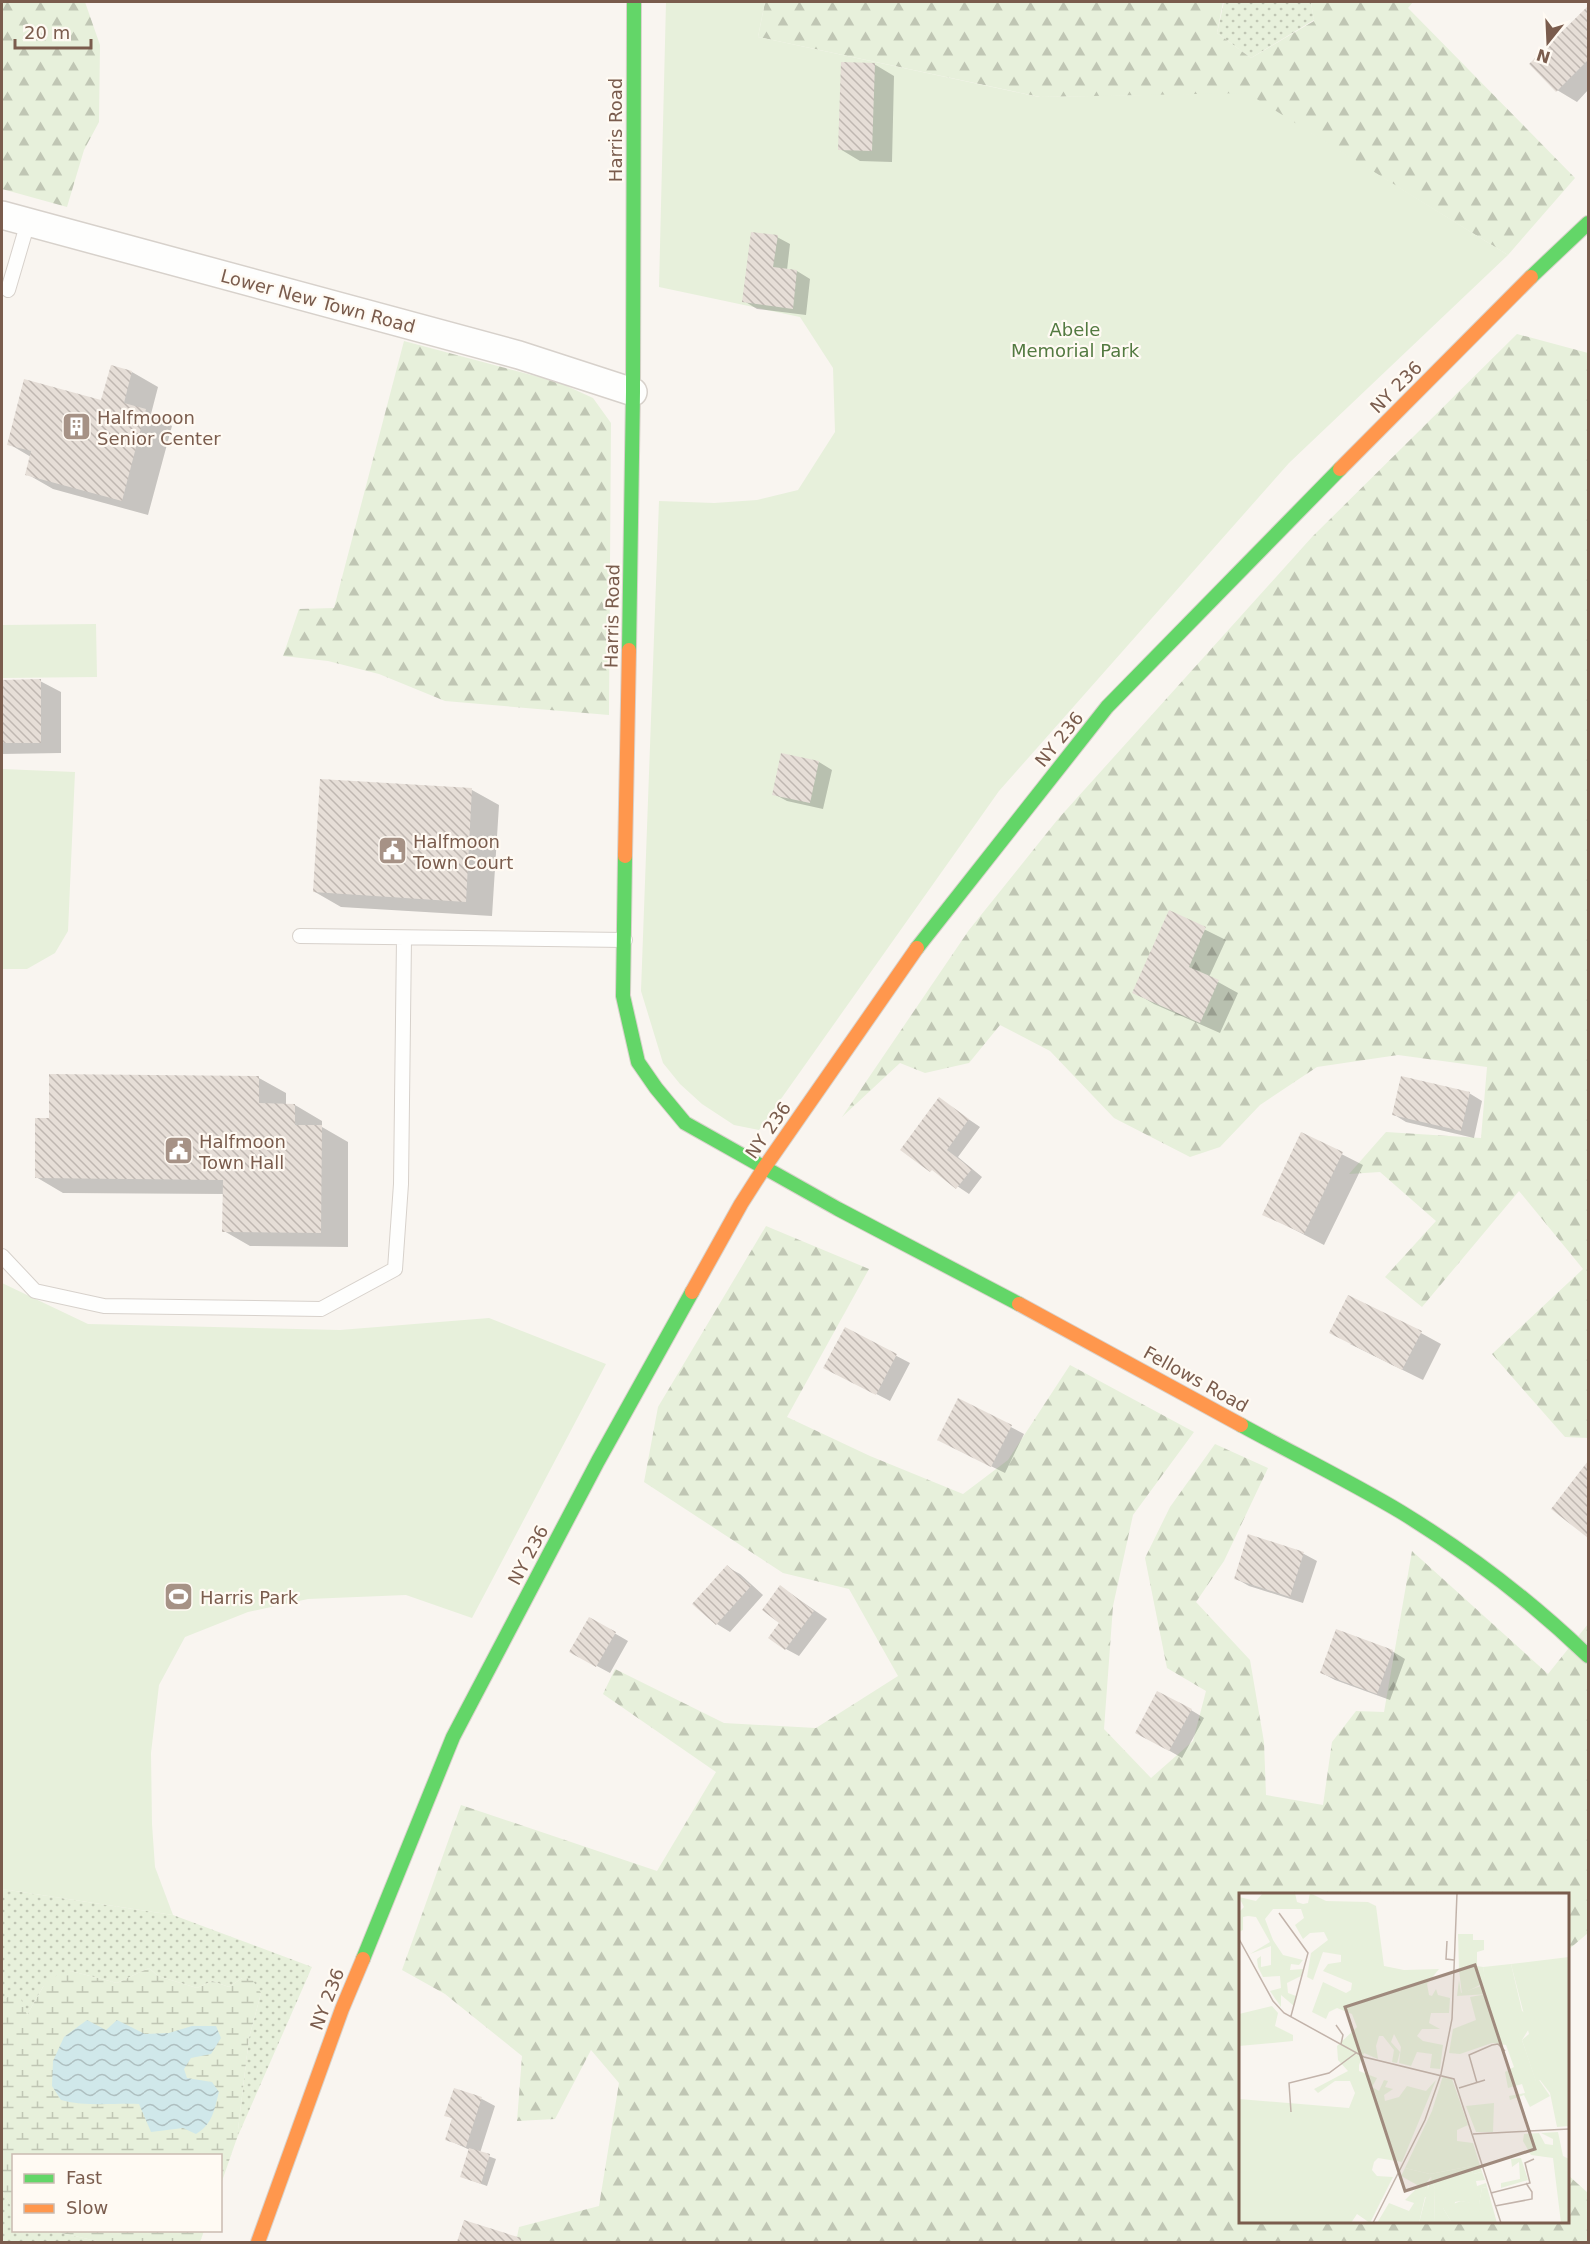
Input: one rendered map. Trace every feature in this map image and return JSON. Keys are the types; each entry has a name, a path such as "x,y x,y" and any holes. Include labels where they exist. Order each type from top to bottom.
{"main road":[{"name":"Harris Road","path":"634,2 633,392 624,996 638,1062 656,1088 685,1123 764,1168"},
{"name":"NY 236","path":"258,2242 342,2008 453,1737 598,1461 741,1204 764,1168 924,938 1107,707 1503,303 1588,223"},
{"name":"Fellows Road","path":"764,1168 1056,1323 1400,1512 1476,1562 1557,1626 1588,1656"}],"street":[{"name":"Lower New Town Road","path":"2,215 519,356 633,392"}],"lane":[{"path":"8,290 28,222"},
{"path":"300,936 625,940"},
{"path":"2,1256 35,1291 104,1306 321,1309 395,1269 401,1184 404,938"}],"green space":[{"path":"2,2 85,2 100,45 99,122 84,150 67,207 2,189"},
{"name":"Abele Memorial Park","path":"666,2 765,2 758,37 1039,97 1247,93 1508,255 1289,463 999,791 759,1130 734,1125 702,1104 680,1084 663,1063 641,991 659,501 714,503 757,500 798,490 835,432 833,368 800,317 659,287"},
{"path":"765,2 1223,2 1217,33 1251,58 1314,21 1311,2 1413,2 1408,8 1575,178 1508,255 1247,94 1040,97 758,37"},
{"path":"1224,2 1311,2 1314,20 1251,58 1217,33"},
{"path":"1517,334 1588,353 1588,1438 1565,1437 1492,1354 1583,1269 1519,1191 1422,1307 1385,1277 1436,1221 1380,1172 1349,1174 1386,1132 1481,1138 1487,1067 1398,1055 1317,1067 1260,1105 1220,1147 1190,1157 1114,1118 1050,1051 1000,1025 969,1063 925,1073 900,1063 842,1117 969,930 1058,819 1312,537"},
{"path":"404,341 558,382 593,398 611,423 609,715 445,701 379,674 328,661 283,656 299,609 334,608"},
{"path":"96,624 97,677 2,678 2,625"},
{"path":"2,769 75,772 68,931 55,953 27,969 2,969"},
{"path":"766,1226 869,1269 787,1417 870,1456 963,1494 1008,1460 1070,1365 1194,1432 1133,1515 1113,1606 1104,1729 1151,1778 1193,1741 1206,1691 1167,1668 1145,1558 1170,1507 1215,1444 1268,1468 1224,1561 1196,1602 1250,1660 1264,1742 1266,1795 1323,1805 1332,1742 1356,1711 1384,1712 1412,1551 1548,1674 1588,1624 1588,1933 1569,1949 1569,1893 1239,1893 1239,2223 1569,2223 1569,2176 1588,2193 1588,2242 516,2242 519,2227 599,2206 619,2083 591,2050 555,2119 517,2121 522,2056 445,1994 402,1970 461,1805 657,1871 716,1772 603,1694 615,1669 724,1723 816,1728 898,1676 849,1589 783,1573 644,1482 658,1407"},
{"name":"Harris Park","path":"2,1283 88,1324 340,1330 489,1318 606,1364 472,1618 406,1595 308,1599 248,1612 185,1637 159,1685 151,1753 155,1867 173,1915 2,1889"},
{"path":"2,1889 173,1915 312,1967 237,2138 249,2038 261,1993 242,1978 229,1987 212,1981 197,1988 158,1976 149,1968 117,1983 71,1971 43,1987 27,2015 8,1997 2,2000"},
{"path":"149,1968 158,1976 197,1988 212,1981 229,1987 242,1978 252,1979 261,1993 249,2038 237,2138 222,2181 222,2154 12,2154 12,2208 2,2190 2,2000 8,1997 21,1999 27,2015 43,1987 57,1975 71,1971 117,1983"},
{"path":"2,2190 12,2208 12,2232 57,2232 101,2242 2,2242"},
{"path":"57,2232 204,2232 200,2242 101,2242"}],"water":[{"path":"87,2020 106,2030 117,2020 145,2034 169,2033 192,2026 216,2026 221,2038 211,2054 191,2058 184,2069 187,2078 212,2082 219,2092 212,2116 206,2126 196,2134 183,2128 151,2132 139,2104 90,2104 61,2100 52,2086 53,2061 64,2037"}],"building":[{"path":"1588,6 1588,60 1556,92 1529,64"},
{"path":"841,62 875,63 872,151 838,150"},
{"path":"751,232 778,235 773,267 797,270 793,309 742,302"},
{"name":"Halfmooon Senior Center","path":"111,365 132,371 124,403 146,409 122,501 25,475 31,451 7,445 24,379 101,400"},
{"path":"41,679 41,743 2,743 2,680"},
{"path":"781,753 819,761 810,803 772,795"},
{"name":"Halfmoon Town Court","path":"320,779 472,788 466,902 313,892"},
{"path":"1169,910 1206,927 1189,967 1219,980 1200,1023 1132,993"},
{"name":"Halfmoon Town Hall","path":"49,1074 259,1076 259,1103 295,1104 295,1125 322,1125 321,1233 222,1232 223,1180 35,1178 35,1118 49,1118"},
{"path":"1401,1076 1470,1092 1461,1131 1392,1115"},
{"path":"939,1097 969,1119 947,1150 972,1169 956,1189 932,1170 930,1172 900,1150"},
{"path":"1301,1132 1343,1152 1304,1234 1262,1215"},
{"path":"1348,1295 1422,1331 1402,1370 1329,1333"},
{"path":"845,1327 897,1354 876,1395 823,1368"},
{"path":"958,1398 1012,1425 991,1467 937,1440"},
{"path":"1588,1461 1588,1538 1551,1509"},
{"path":"1248,1534 1304,1552 1290,1597 1234,1579"},
{"path":"727,1565 751,1586 716,1625 692,1604"},
{"path":"780,1585 814,1611 785,1650 768,1638 779,1623 762,1610"},
{"path":"589,1617 616,1632 596,1667 569,1652"},
{"path":"1336,1629 1393,1650 1377,1694 1320,1673"},
{"path":"1157,1691 1192,1709 1169,1751 1135,1733"},
{"path":"454,2088 482,2097 466,2147 445,2140 452,2118 444,2116"},
{"path":"469,2148 490,2154 481,2184 460,2177"},
{"path":"464,2220 521,2238 520,2242 457,2242"}],"traffic: fast":[{"path":"629,650 633,392 634,2"},
{"path":"1531,277 1588,223"},
{"path":"917,948 1107,707 1340,469"},
{"path":"625,856 623,996 638,1062 685,1123 838,1209 1019,1304"},
{"path":"363,1959 453,1737 598,1461 692,1292"},
{"path":"1241,1425 1362,1489 1426,1528 1475,1561 1521,1597 1588,1656"}],"traffic: slow":[{"path":"1340,469 1531,277"},
{"path":"625,856 629,650"},
{"path":"692,1292 741,1204 764,1168 917,948"},
{"path":"1019,1304 1241,1425"},
{"path":"258,2242 342,2009 363,1959"}],"place":[{"name":"Halfmooon Senior Center","path":"76,427"},
{"name":"Halfmoon Town Court","path":"392,851"},
{"name":"Halfmoon Town Hall","path":"178,1151"},
{"name":"Harris Park","path":"179,1597"}]}
